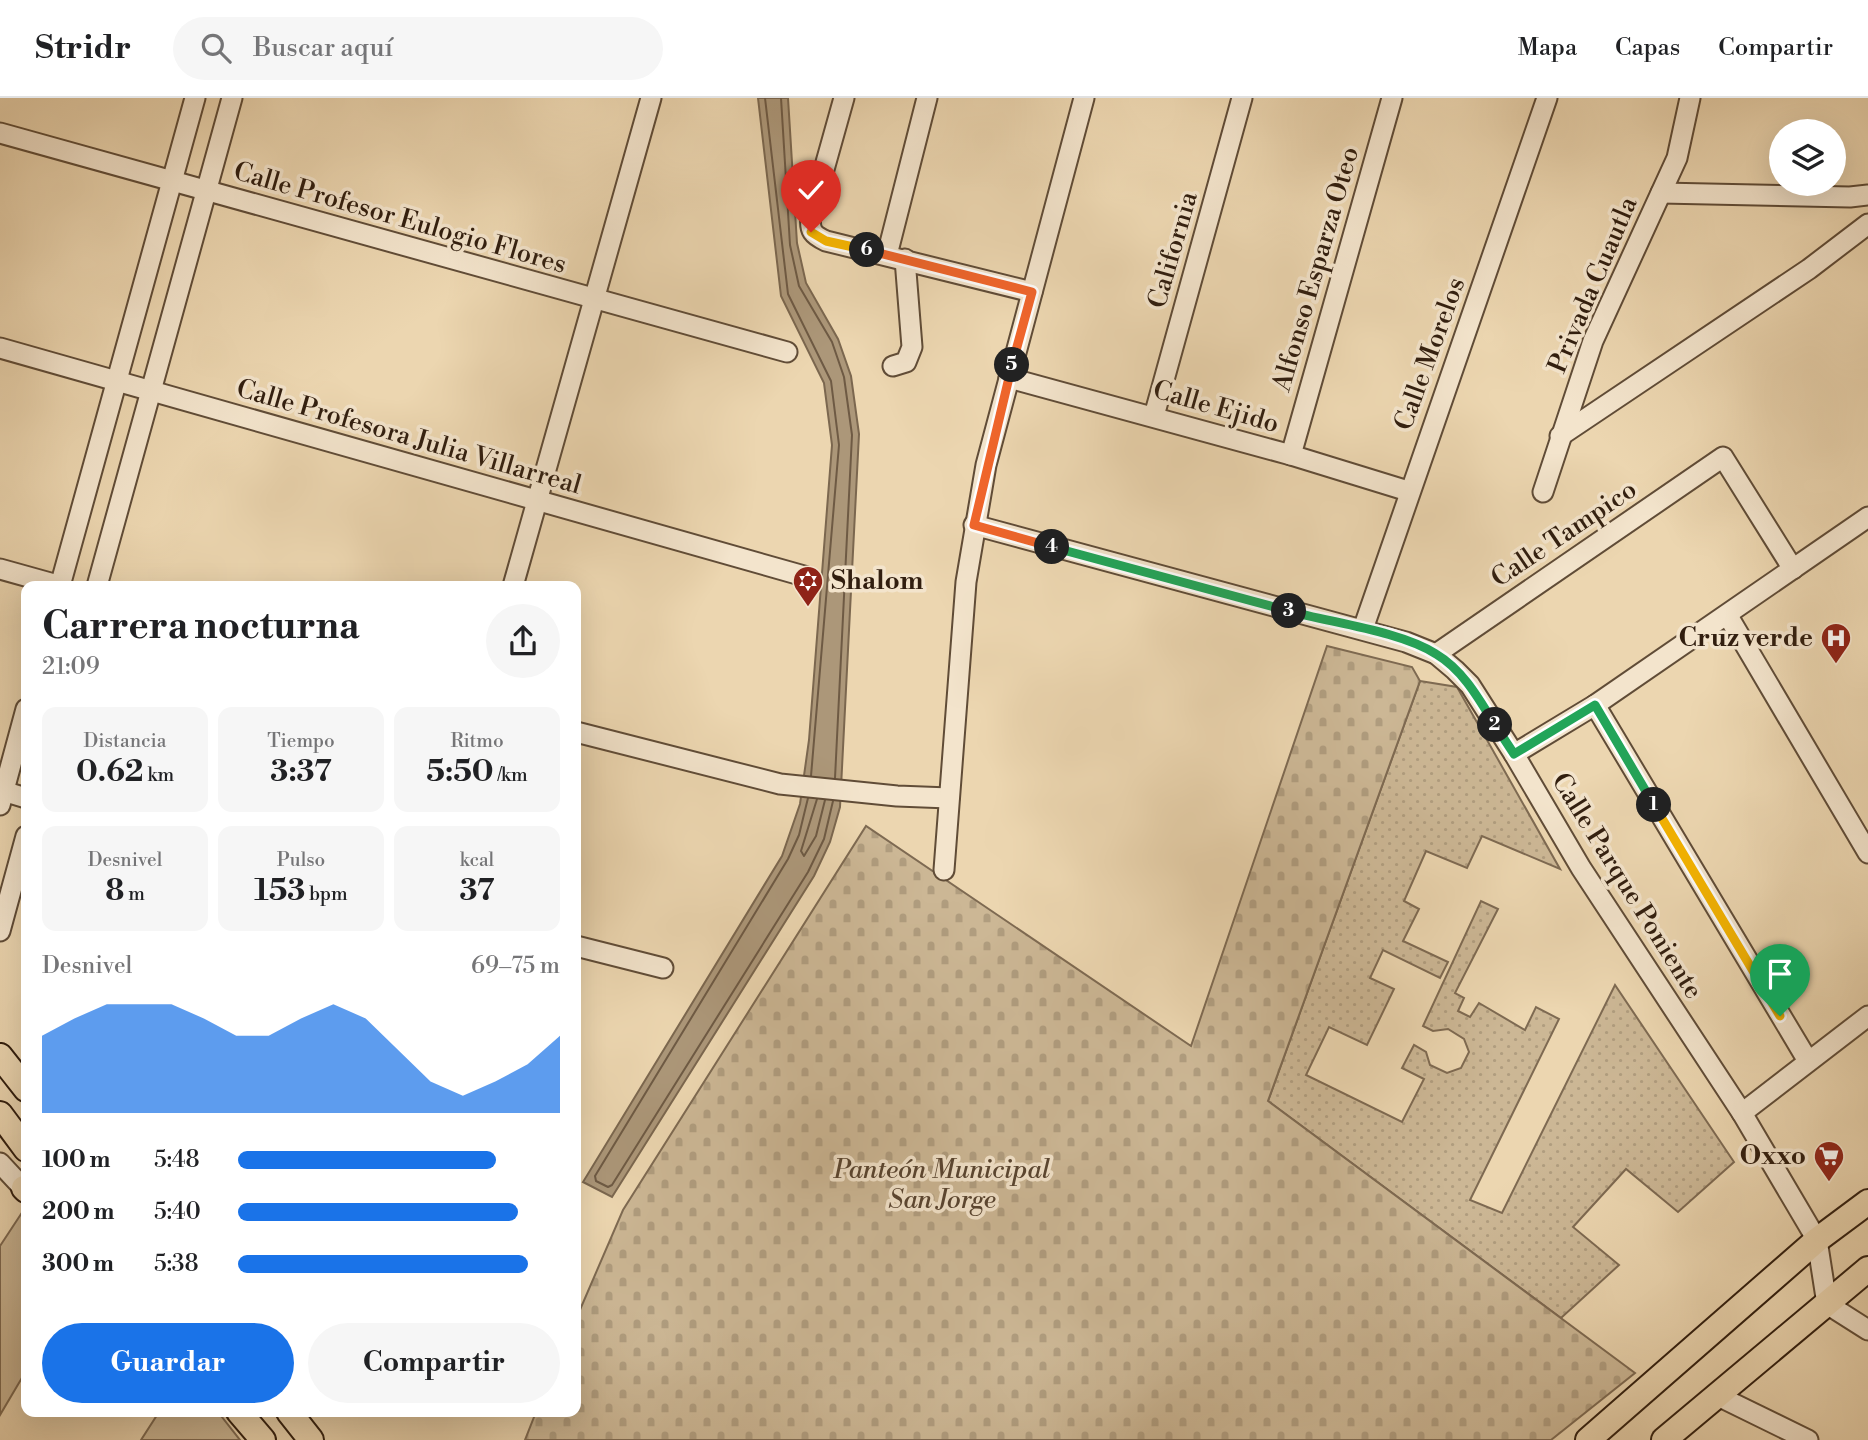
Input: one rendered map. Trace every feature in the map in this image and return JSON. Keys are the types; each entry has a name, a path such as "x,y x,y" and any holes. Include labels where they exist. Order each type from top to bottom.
{"main road":[{"path":"0,1056 21,1083"},
{"path":"3,1119 21,1142"},
{"path":"1588,1440 1817,1240 1868,1202"},
{"path":"1664,1440 1868,1269"},
{"path":"243,1417 263,1440"},
{"path":"293,1417 311,1440"}],"street":[{"path":"61,581 195,98"},
{"path":"98,581 232,98"},
{"path":"514,581 651,98"},
{"path":"844,98 811,216 811,232 826,241 1032,292"},
{"path":"893,366 906,362 912,347 896,257 927,98"},
{"path":"943,870 974,525 1009,378 1084,98"},
{"name":"California","path":"1154,416 1242,98"},
{"name":"Alfonso Esparza Oteo","path":"1291,455 1392,98"},
{"name":"Calle Morelos","path":"1363,629 1547,98"},
{"name":"Privada Cuautla","path":"1543,492 1593,341 1677,158 1690,98"},
{"name":"Calle Profesor Eulogio Flores","path":"0,133 787,352"},
{"path":"1661,193 1850,197 1868,195"},
{"path":"1560,436 1809,269 1868,224"},
{"name":"Calle Profesora Julia Villarreal","path":"0,348 804,576"},
{"name":"Calle Ejido","path":"1009,378 1154,416 1409,491"},
{"name":"Calle Tampico","path":"1436,653 1723,457 1793,569"},
{"path":"1514,754 1595,705 1728,616 1868,517"},
{"name":"Calle Parque Poniente","path":"974,525 1363,629 1436,653 1470,685 1581,868 1742,1113 1817,1240"},
{"path":"0,569 42,581"},
{"path":"1728,616 1868,853"},
{"path":"1595,705 1808,1061"},
{"path":"21,726 1,796 21,798"},
{"path":"581,733 704,767 806,788 949,798"},
{"path":"0,931 21,854"},
{"path":"581,947 663,968"},
{"path":"1742,1113 1868,1016"},
{"path":"0,1163 21,1185"},
{"path":"1817,1240 1828,1304 1868,1330"},
{"path":"1718,1396 1808,1440"}],"green space":[{"name":"Panteón Municipal San Jorge","path":"1327,646 1412,667 1420,681 1268,1101 1635,1373 1551,1440 525,1440 534,1417 581,1417 581,1307 623,1210 866,826 1191,1046"},
{"path":"1420,681 1457,687 1560,869 1482,836 1467,868 1426,851 1404,901 1419,909 1403,941 1448,962 1440,978 1383,950 1370,978 1394,989 1367,1045 1329,1027 1306,1075 1402,1122 1424,1079 1402,1068 1414,1045 1426,1052 1430,1065 1447,1073 1461,1068 1469,1052 1464,1039 1448,1029 1433,1031 1423,1026 1481,901 1498,909 1455,993 1464,998 1458,1011 1470,1017 1479,1003 1525,1030 1536,1007 1559,1019 1470,1200 1502,1213 1615,985 1734,1162 1678,1212 1626,1169 1573,1227 1619,1265 1561,1318 1268,1101"},
{"path":"21,1214 21,1379 0,1415 0,1246"},
{"path":"156,1417 222,1417 240,1440 141,1440"}],"water":[{"path":"758,98 788,98 797,243 806,283 838,339 851,376 859,434 840,807 830,842 814,876 612,1197 583,1182 782,856 800,804 809,740 832,445 824,383 781,296"}],"place":[{"name":"Shalom","path":"808,608"},
{"name":"Cruz verde","path":"1836,665"},
{"name":"Oxxo","path":"1829,1183"}],"route":[{"path":"811,232 826,241 1032,292 986,465 974,525 1363,629 1436,653 1470,685 1514,754 1595,705 1780,1016"}]}
